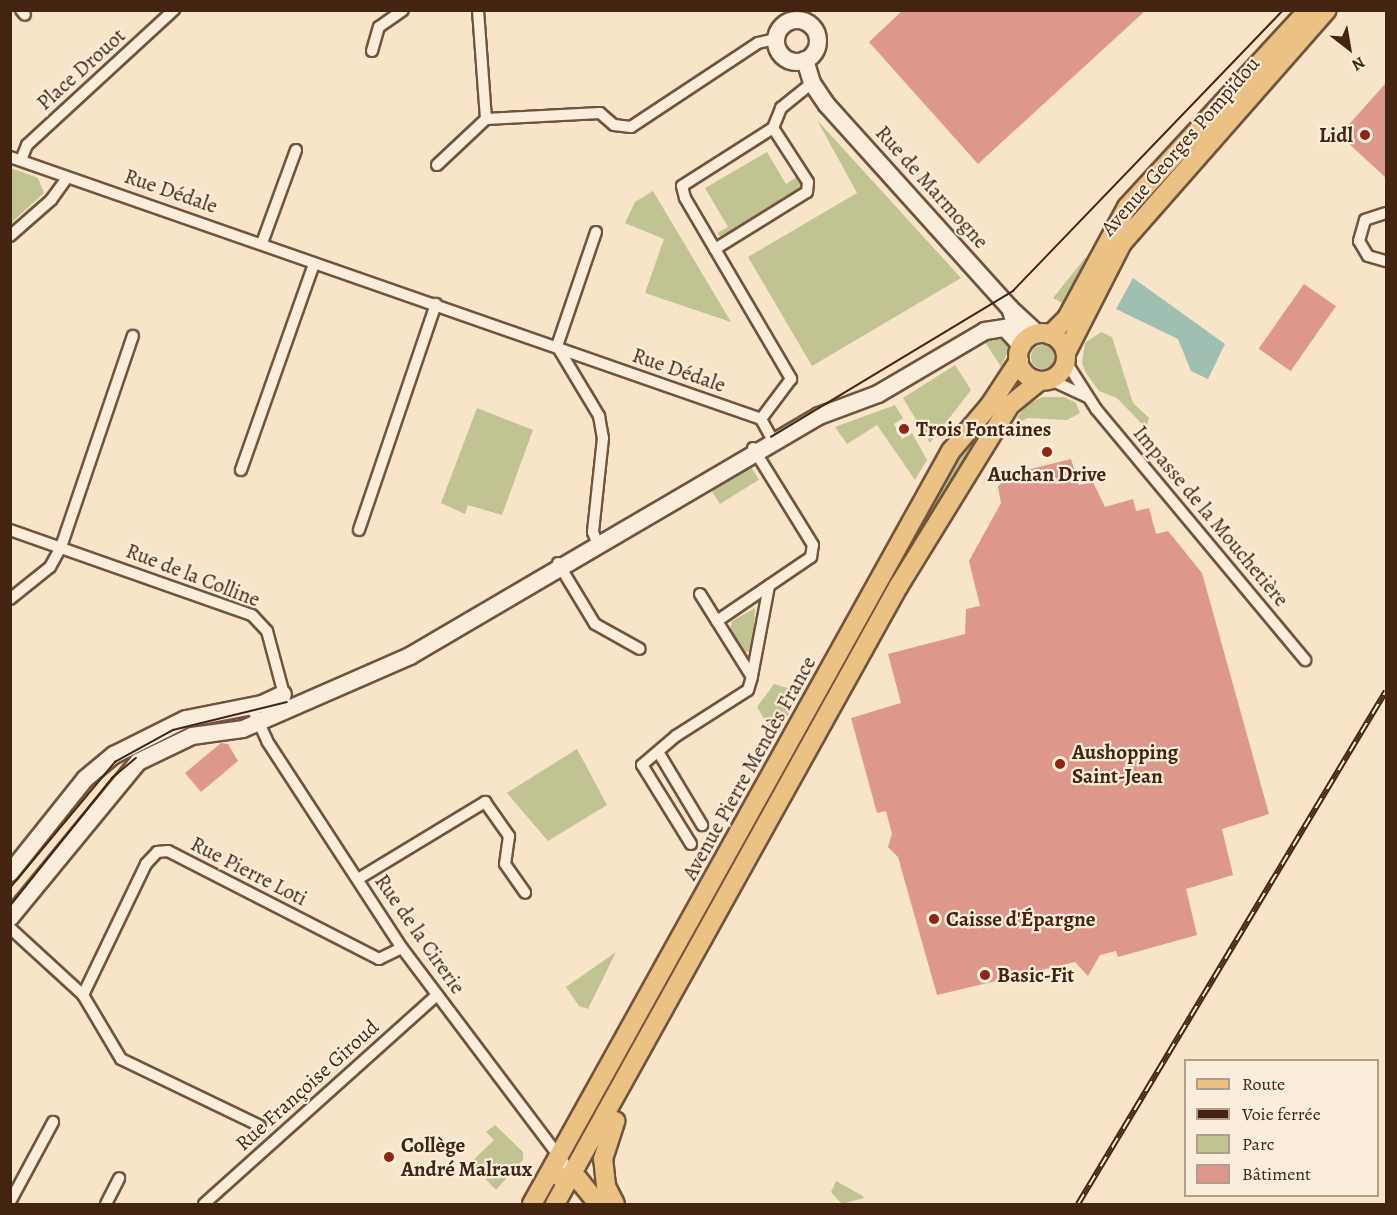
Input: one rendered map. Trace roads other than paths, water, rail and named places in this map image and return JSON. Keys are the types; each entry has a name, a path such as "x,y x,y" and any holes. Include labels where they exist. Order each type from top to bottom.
{"main road":[{"name":"Avenue Georges Pompidou","path":"1044,334 1067,318 1126,207 1308,10"},
{"name":"Avenue Georges Pompidou","path":"1066,357 1122,243 1328,10"},
{"path":"1044,334 1066,357"},
{"name":"Avenue Pierre Mendès France","path":"532,1204 951,452 990,405 1020,353 1044,334"},
{"path":"1020,353 1028,377 1045,380"},
{"name":"Avenue Pierre Mendès France","path":"555,1204 898,587 1011,405 1045,380 1066,357"},
{"path":"615,1204 606,1186 603,1159 606,1139 635,1084 636,1061"},
{"path":"545,1179 572,1174 598,1204"}],"street":[{"name":"Place Drouot","path":"16,159 27,145 174,10"},
{"path":"372,51 379,27 403,10"},
{"path":"478,10 486,119"},
{"path":"437,165 486,119 600,113 614,125 631,127 758,43 777,39 786,24 807,16 818,40 815,52 805,60 785,58 777,39"},
{"name":"Rue de Marmogne","path":"805,60 812,83 1011,308 1020,353"},
{"path":"717,621 811,557 813,545 766,444 761,419 791,379 715,249 682,186 773,128 781,108 812,83"},
{"path":"715,249 807,192 808,182 773,128"},
{"path":"262,243 296,150"},
{"name":"Rue Dédale","path":"16,159 761,419"},
{"path":"10,236 51,200 67,177"},
{"path":"1386,213 1365,220 1359,240 1368,256 1386,261"},
{"path":"596,232 557,346 592,399 603,438 597,543"},
{"path":"241,470 314,264"},
{"path":"359,530 436,304"},
{"path":"1011,308 1044,334"},
{"path":"10,873 103,762 176,723 251,706 286,701 410,656 766,444 831,410 878,394 998,327 1020,353"},
{"path":"10,599 50,567 61,547 134,336"},
{"name":"Impasse de la Mouchetière","path":"1066,357 1087,397 1305,660"},
{"name":"Impasse de la Mouchetière","path":"1045,380 1087,397"},
{"name":"Rue de la Colline","path":"10,530 252,615 267,631 286,701"},
{"path":"560,565 595,624 640,649"},
{"path":"691,844 642,765 660,755 676,736 748,690 770,586"},
{"path":"700,594 752,676"},
{"path":"10,918 138,762 192,736 243,729 266,717 286,701"},
{"name":"Rue de la Cirerie","path":"251,706 266,717 358,879 402,948 572,1174"},
{"path":"660,755 702,825"},
{"path":"358,879 485,802 509,836 505,864 525,893"},
{"name":"Rue Pierre Loti","path":"83,995 146,864 157,852 168,852 379,959 402,948"},
{"path":"10,928 83,995 122,1059 260,1126"},
{"name":"Rue Françoise Giroud","path":"204,1204 437,995"},
{"path":"10,1202 53,1122"},
{"path":"106,1204 119,1178"}],"tram line":[{"path":"771,437 1013,291 1283,10"},
{"path":"10,888 115,762 173,730 287,702"},
{"path":"10,906 112,778 136,758"}],"railway":[{"path":"1078,1204 1386,691"}],"place":[{"name":"Lidl","path":"1365,135"},
{"name":"Trois Fontaines","path":"904,429"},
{"name":"Auchan Drive","path":"1047,452"},
{"name":"Aushopping Saint-Jean","path":"1060,764"},
{"name":"Caisse d'Épargne","path":"934,919"},
{"name":"Basic-Fit","path":"985,975"},
{"name":"Collège André Malraux","path":"389,1157"}]}
